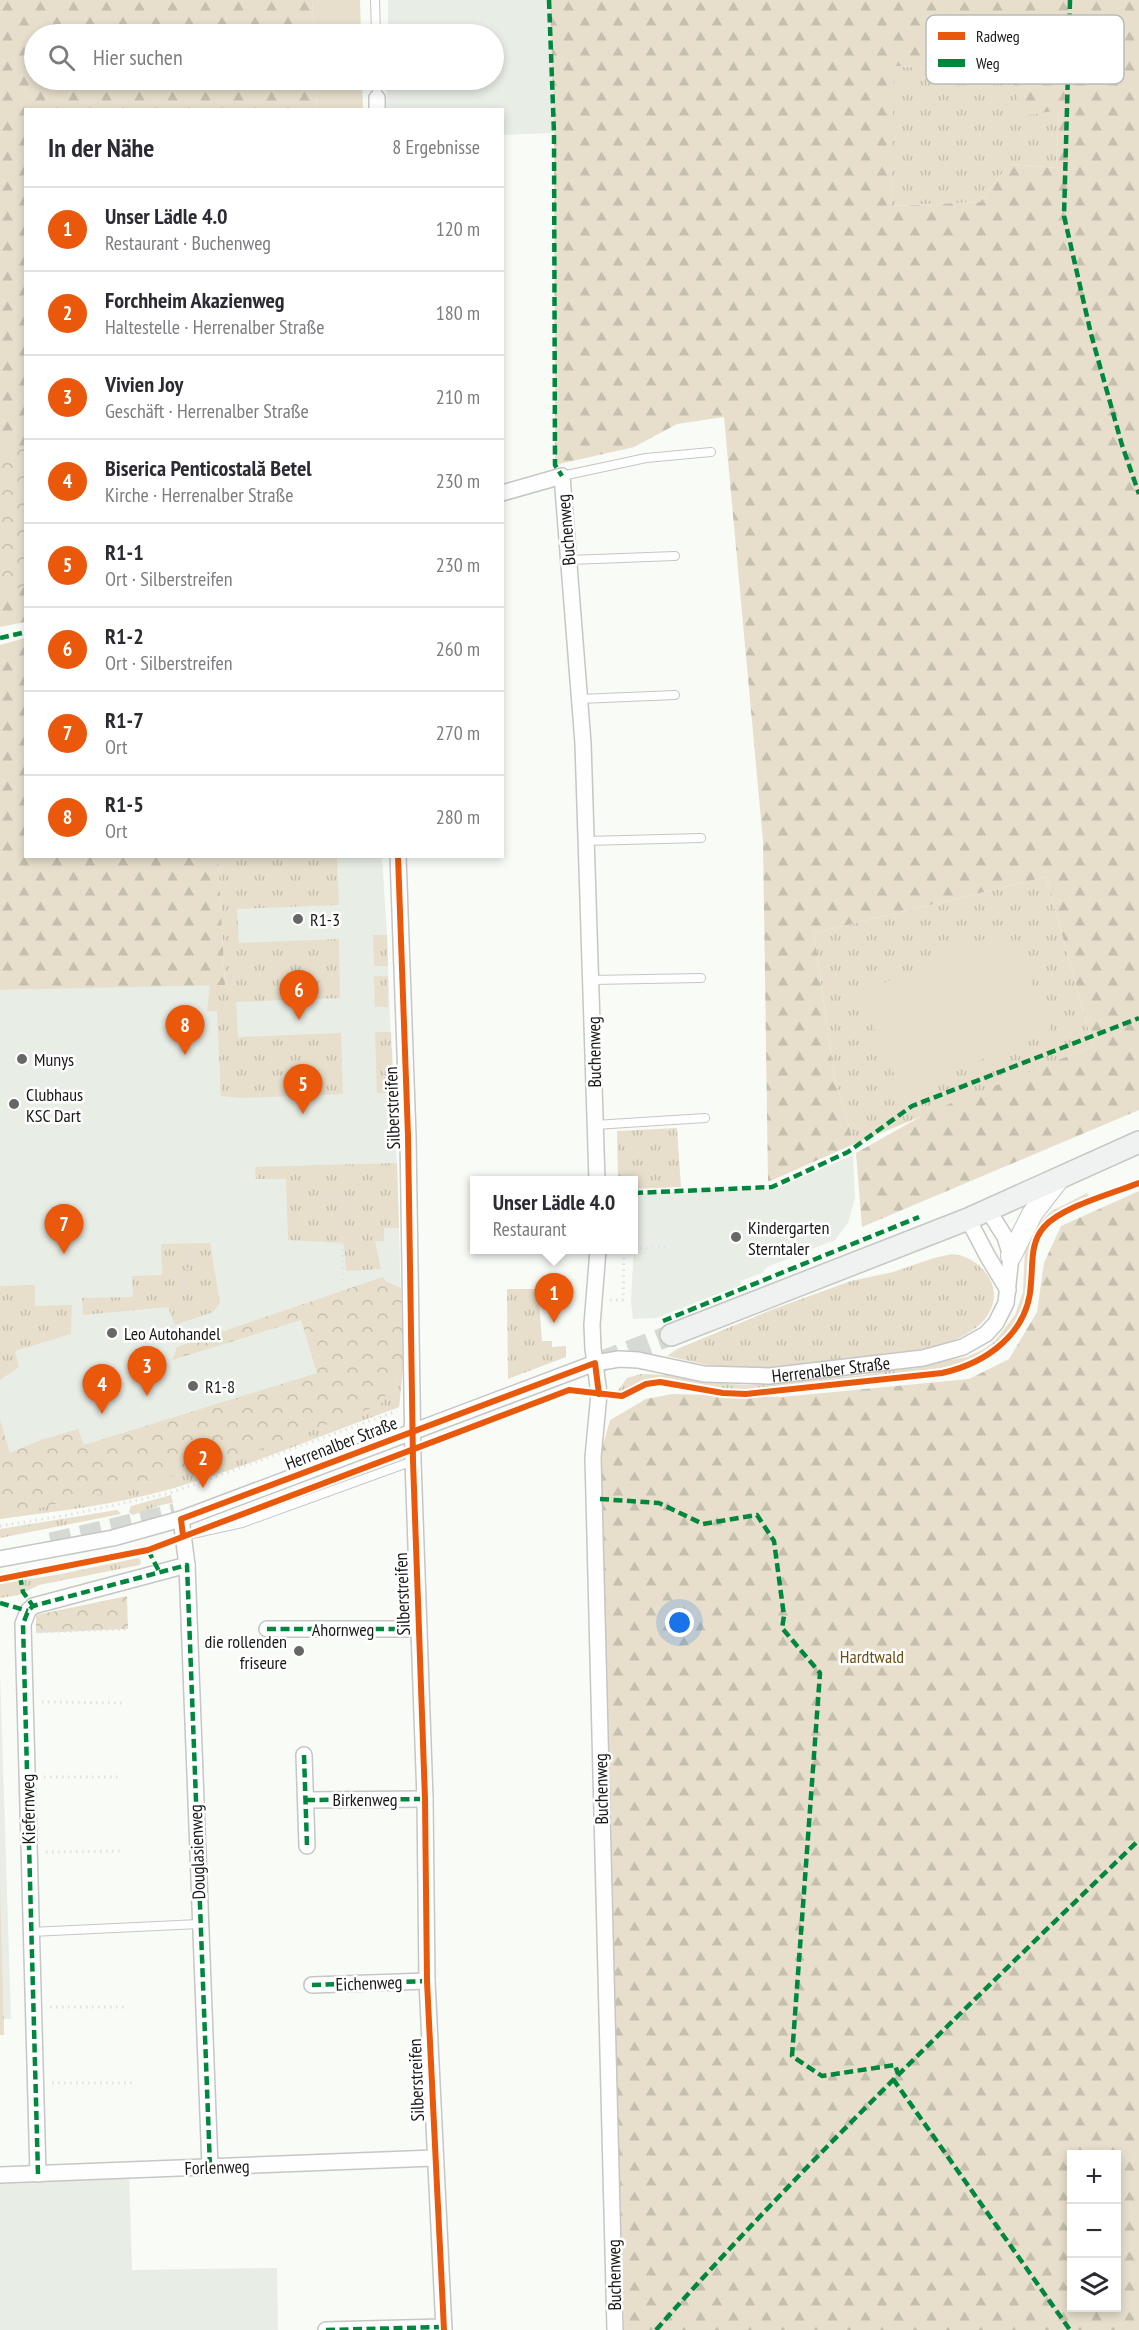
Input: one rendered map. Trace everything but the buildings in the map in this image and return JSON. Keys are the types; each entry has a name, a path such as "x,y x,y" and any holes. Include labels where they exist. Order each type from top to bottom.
{"main road":[{"path":"671,1335 968,1219 1139,1142"}],"street":[{"path":"504,492 561,476"},
{"name":"Buchenweg","path":"561,476 580,699 592,980 597,1176"},
{"name":"Silberstreifen","path":"398,858 408,1136 412,1432 425,1799 427,1981 444,2329"},
{"path":"1011,1256 1032,1214 1059,1179"},
{"name":"Herrenalber Straße","path":"0,1559 113,1538 181,1519 595,1364 619,1359 638,1360 704,1374 736,1377 769,1376 923,1358 963,1347 986,1334 1002,1314 1006,1303 1011,1256 1005,1237 988,1210"},
{"path":"968,1219 1008,1290"},
{"name":"Buchenweg","path":"597,1254 593,1299 593,1348 599,1394 593,1457 615,2330"},
{"path":"181,1519 183,1536"},
{"name":"Douglasienweg","path":"183,1536 187,1565 210,2168"},
{"name":"Kiefernweg","path":"38,2174 23,1624 28,1611 33,1606 187,1565"},
{"name":"Ahornweg","path":"267,1629 418,1629"},
{"name":"Birkenweg","path":"304,1755 307,1846"},
{"name":"Birkenweg","path":"306,1800 425,1799"},
{"name":"Eichenweg","path":"312,1985 427,1981"},
{"name":"Forlenweg","path":"0,2175 434,2158"},
{"path":"326,2330 444,2329"}],"lane":[{"path":"375,0 376,24"},
{"name":"Buchenweg","path":"561,476 646,458 711,452"},
{"path":"569,560 675,556"},
{"path":"580,699 675,695"},
{"path":"586,841 701,838"},
{"path":"592,980 701,978"},
{"path":"595,1125 705,1118"},
{"path":"183,1536 242,1523 413,1461"},
{"path":"31,1932 200,1924"}],"path":[{"path":"332,1199 342,1199 343,1280"},
{"path":"341,1238 384,1234"},
{"path":"174,1333 172,1326 196,1243"},
{"path":"638,1248 670,1247"},
{"path":"593,1299 623,1300 624,1254"},
{"path":"0,1526 68,1515 170,1493 413,1405"},
{"path":"23,1633 128,1629"},
{"path":"25,1702 125,1703"},
{"path":"27,1777 122,1777"},
{"path":"29,1852 124,1851"},
{"path":"33,2007 128,2007"},
{"path":"35,2083 133,2083"}],"shaded area":[{"path":"388,0 550,0 554,133 504,135 504,108 386,108 387,90 504,90 504,24 388,24"},
{"path":"218,858 382,858 397,1163 403,1367 399,1407 237,1467 169,1489 88,1507 0,1519 0,990 225,984"},
{"name":"Kindergarten Sterntaler","path":"853,1155 855,1197 848,1223 835,1240 767,1267 762,1273 741,1281 741,1285 656,1318 633,1319 631,1302 633,1254 638,1254 638,1194 725,1189 773,1190"},
{"path":"0,1672 11,2019 4,2019 4,2035 0,2035"},
{"path":"129,2170 132,2270 277,2268 278,2330 0,2330 0,2176"}],"green space":[{"path":"0,0 312,0 313,24 24,24 24,90 316,90 317,108 24,108 24,622 0,627"},
{"path":"312,0 360,0 361,24 313,24"},
{"path":"550,0 1139,0 1139,1110 862,1227 856,1153 927,1113 1093,1046 1046,877 814,933 834,1075 854,1144 768,1182 763,841 724,417 677,424 634,447 555,465 554,133","holes":["926,15 1124,15 1124,84 1014,84 1023,116 1059,110 1056,168 1009,164 980,202 891,206 894,66 926,67"]},
{"path":"893,66 926,67 926,84 1027,84 1059,109 1056,168 1009,164 980,202 891,206"},
{"path":"316,90 362,90 363,108 317,108"},
{"path":"24,448 24,586 0,594 0,451"},
{"path":"24,638 24,858 218,858 225,985 0,990 0,645"},
{"path":"218,858 337,858 339,905 237,909 239,943 339,939 340,998 236,1002 238,1037 341,1033 343,1094 241,1098 221,1096 217,1011 207,1011 210,985 225,984"},
{"path":"1046,877 1093,1046 854,1144 834,1075 814,933"},
{"path":"1007,929 1051,1029 903,1094 859,994"},
{"path":"373,935 387,935 388,966 374,966"},
{"path":"374,976 388,976 388,1007 375,1007"},
{"path":"375,1032 391,1032 394,1093 377,1093"},
{"path":"677,1128 681,1187 638,1189 638,1176 618,1176 617,1131"},
{"path":"397,1163 399,1228 384,1228 384,1241 375,1241 381,1269 346,1271 344,1243 288,1240 286,1179 256,1179 255,1167"},
{"name":"Hardtwald","path":"1139,1191 1139,2330 624,2330 599,1458 610,1420 646,1399 672,1394 782,1397 969,1379 1009,1359 1037,1312 1044,1263 1061,1226"},
{"path":"1087,1193 1089,1197 1063,1207 1046,1219 1036,1232 1031,1247 1022,1311 1004,1338 983,1354 970,1360 926,1371 778,1389 729,1389 659,1378 616,1393 627,1378 641,1374 668,1375 706,1382 746,1385 863,1375 967,1357 995,1341 1015,1315 1023,1292 1025,1248 1036,1227 1050,1212"},
{"path":"210,1243 220,1303 213,1312 175,1325 168,1307 83,1315 82,1298 133,1297 132,1276 162,1275 161,1244"},
{"path":"952,1254 971,1260 987,1274 994,1292 993,1303 979,1326 958,1339 935,1348 757,1369 716,1367 667,1356 677,1349 771,1310 851,1281 893,1272"},
{"path":"383,1277 385,1281 401,1288 403,1367 380,1405 229,1461 98,1495 0,1516 0,1420 10,1453 38,1441 78,1429 84,1445 317,1373 301,1320 172,1360 177,1347"},
{"path":"35,1285 35,1306 72,1305 71,1334 15,1351 19,1367 0,1380 0,1286"},
{"path":"507,1289 538,1289 542,1341 552,1341 552,1347 566,1346 566,1357 508,1379"},
{"path":"403,1367 399,1407 228,1470 150,1495 0,1519 0,1516 98,1495 229,1461 380,1405"},
{"path":"171,1495 173,1503 132,1515 129,1512 131,1506"},
{"path":"117,1510 121,1514 0,1538 0,1529"},
{"path":"138,1558 141,1560 140,1565 39,1585 19,1595 0,1598 0,1584"},
{"path":"127,1596 128,1629 36,1633 36,1615"},
{"path":"0,1885 4,2035 0,2035"}],"tunnel":[{"path":"600,1362 671,1335"},
{"path":"51,1543 175,1514"}],"marked path":[{"path":"549,0 554,133 555,465 562,476"},
{"path":"1070,0 1070,15"},
{"path":"1068,84 1064,216 1091,334 1122,445 1139,494"},
{"path":"0,638 24,632"},
{"path":"638,1193 772,1187 848,1152 912,1106 1139,1018"},
{"path":"663,1321 919,1217"},
{"path":"600,1499 659,1503 703,1524 757,1515 774,1541 784,1616 782,1628 820,1673 792,2056 822,2076 895,2065 898,2074"},
{"path":"148,1550 160,1573"},
{"path":"38,2174 23,1624 28,1611 33,1606 187,1565 210,2167"},
{"path":"20,1576 23,1592 33,1606"},
{"path":"0,1603 28,1611"},
{"path":"267,1629 419,1629"},
{"path":"304,1755 307,1846"},
{"path":"306,1800 425,1799"},
{"path":"656,2330 772,2203 832,2142 1139,1840"},
{"path":"312,1985 427,1981"},
{"path":"893,2079 1070,2330"},
{"path":"326,2330 443,2327"}],"cycle path":[{"path":"398,858 408,1136 413,1461 425,1799 427,1981 444,2330"},
{"path":"0,1579 148,1550 569,1390 622,1396 646,1384 660,1382 723,1393 746,1394 942,1373 959,1368 975,1362 1003,1343 1023,1317 1031,1283 1034,1246 1044,1227 1062,1213 1139,1183"},
{"path":"183,1536 181,1519 595,1363 599,1394"}],"place":[{"name":"R1-3","path":"298,919"},
{"name":"R1-2","path":"299,1020"},
{"name":"R1-5","path":"185,1055"},
{"name":"Munys","path":"22,1059"},
{"name":"Clubhaus KSC Dart","path":"14,1104"},
{"name":"R1-1","path":"303,1114"},
{"name":"Kindergarten Sterntaler","path":"736,1237"},
{"name":"R1-7","path":"64,1254"},
{"name":"Unser Lädle 4.0","path":"554,1323"},
{"name":"Leo Autohandel","path":"112,1333"},
{"name":"R1-8","path":"193,1386"},
{"name":"Vivien Joy","path":"147,1396"},
{"name":"Biserica Penticostală Betel","path":"102,1414"},
{"name":"Forchheim Akazienweg","path":"203,1488"},
{"name":"die rollenden friseure","path":"299,1651"}]}
